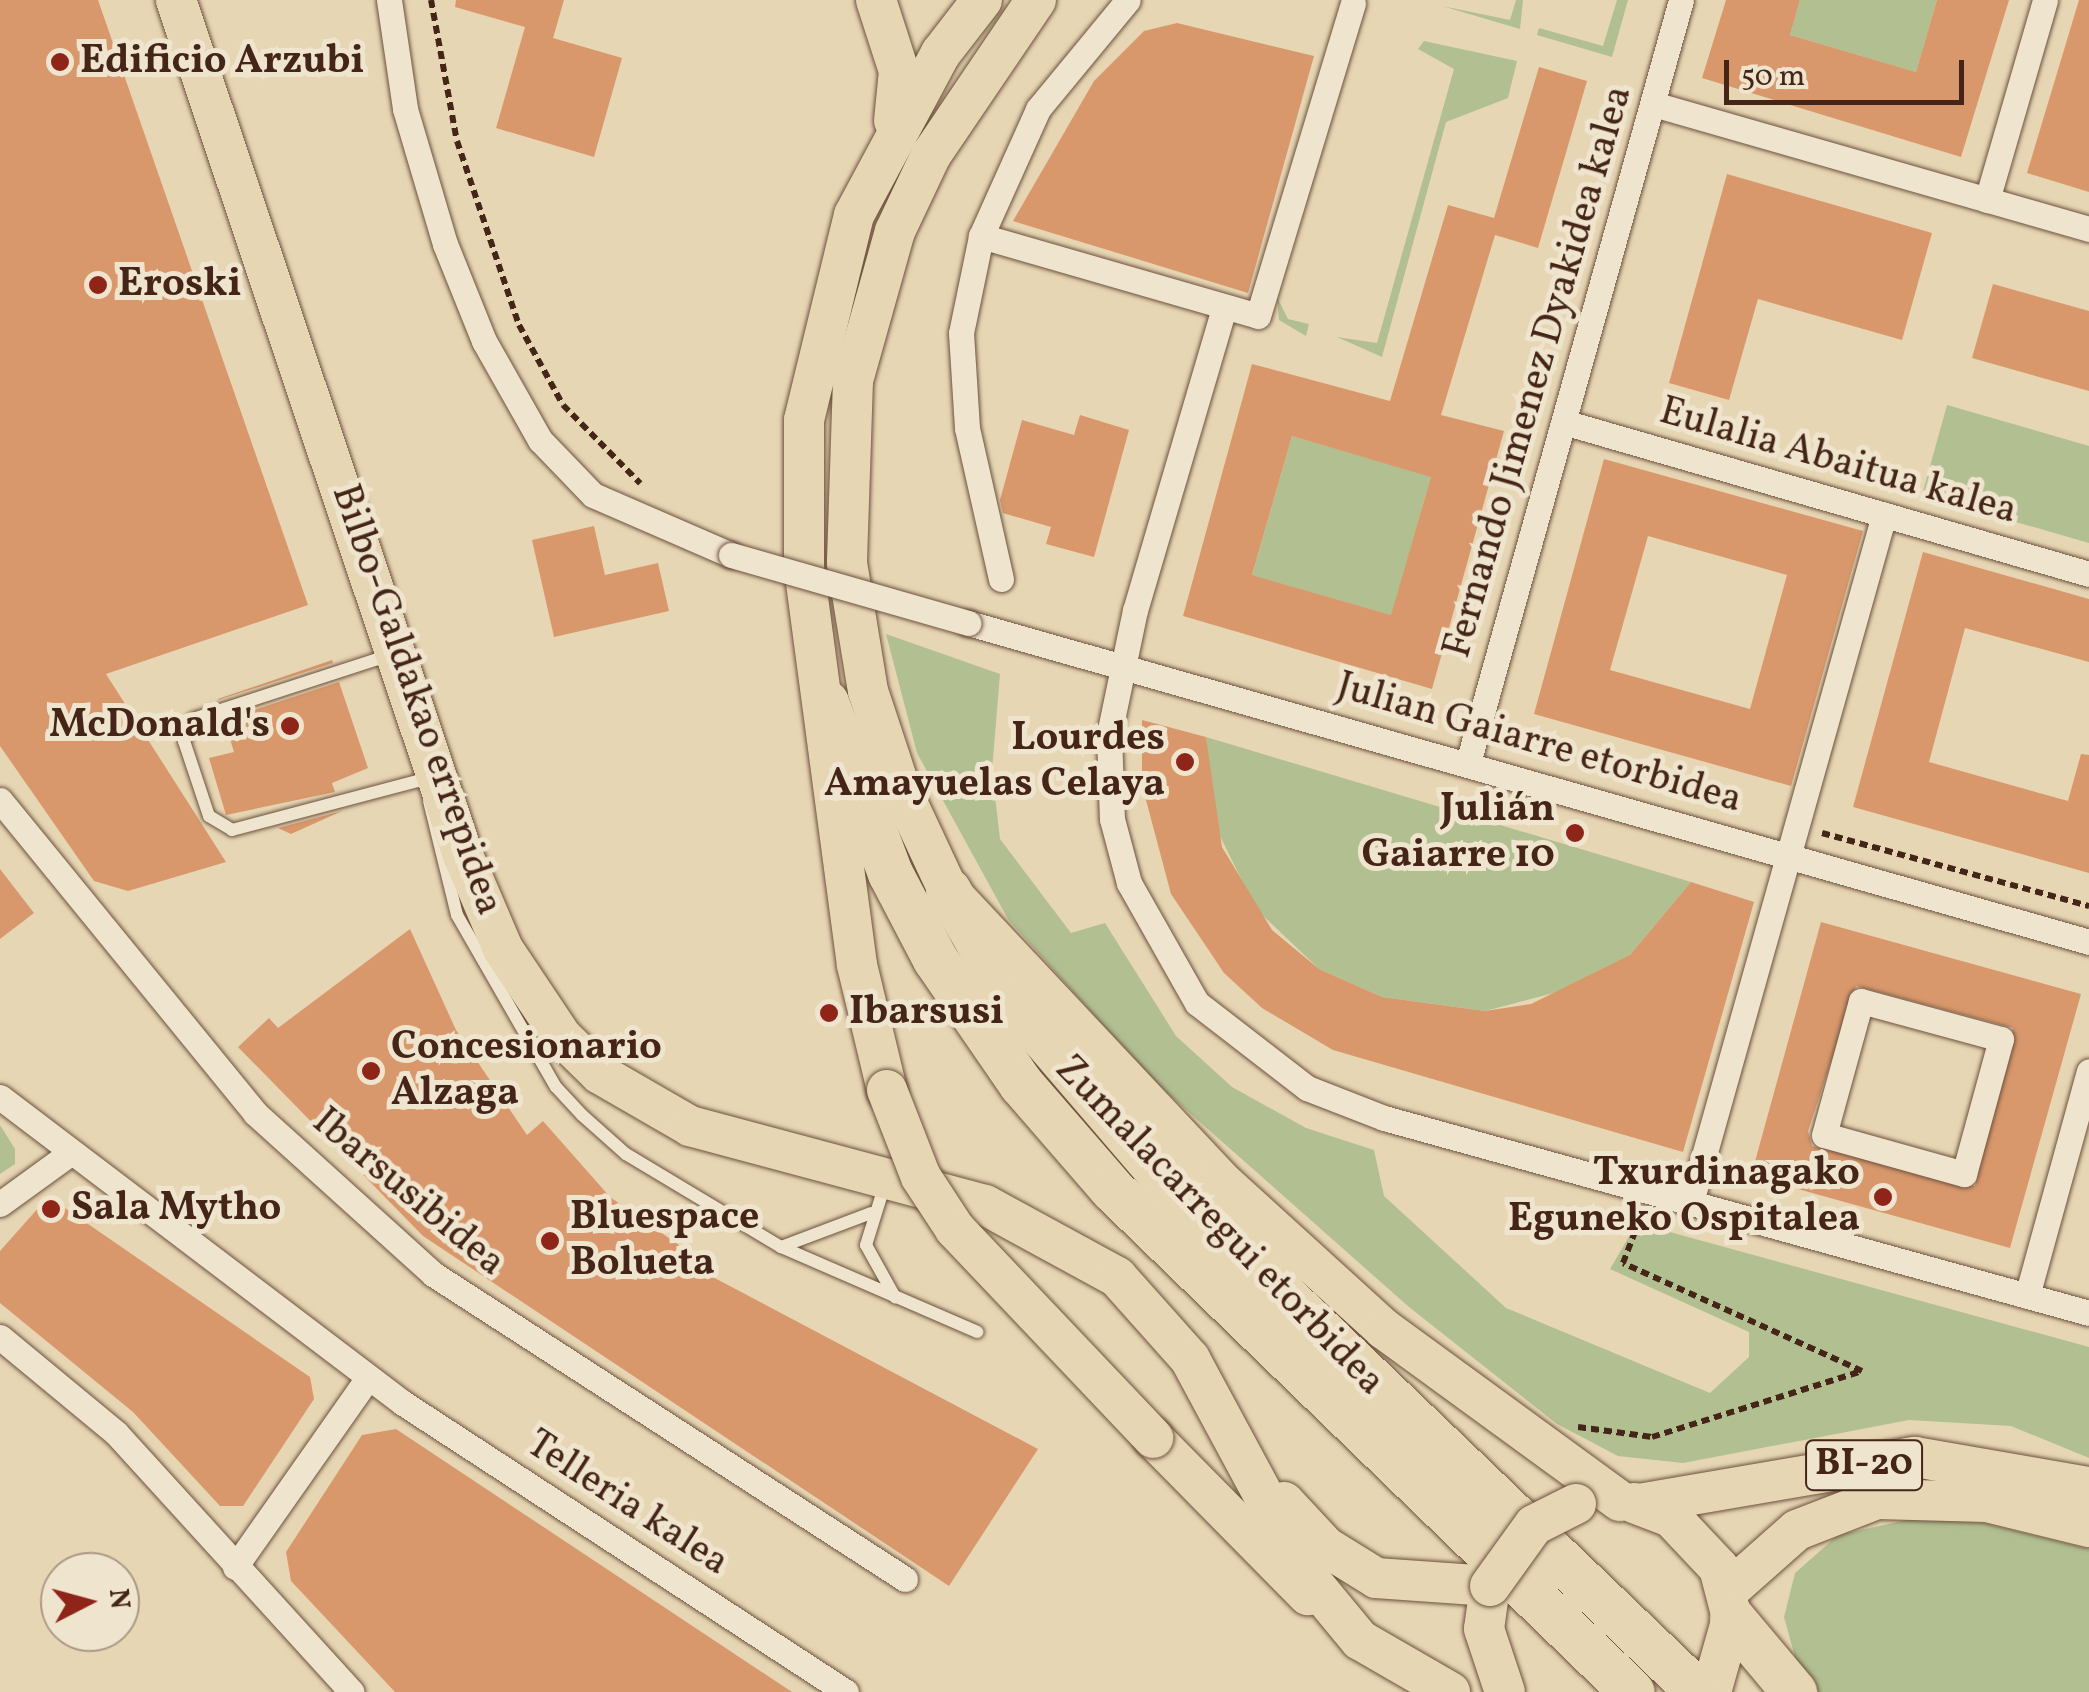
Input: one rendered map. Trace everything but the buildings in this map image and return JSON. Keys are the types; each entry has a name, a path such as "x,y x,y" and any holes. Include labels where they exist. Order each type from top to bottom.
{"highway":[{"name":"Zumalacarregui etorbidea","path":"826,702 899,890 966,1009 1021,1084 1112,1189 1635,1675 1698,1692"},
{"name":"Zumalacarregui etorbidea","path":"948,890 1011,1000 1173,1190 1635,1675"},
{"path":"1730,1620 1794,1692"}],"main road":[{"name":"Bilbo-Galdakao errepidea","path":"176,0 398,653 429,764 503,949 562,1038 600,1074 690,1126 880,1196 985,1205 1117,1277 1190,1360 1254,1470 1307,1576 1360,1640 1450,1692"},
{"path":"876,0 899,71 893,135"},
{"name":"Zumalacarregui etorbidea","path":"826,702 804,566 804,420 830,288 893,135 982,0"},
{"name":"Zumalacarregui etorbidea","path":"948,890 868,691 847,563 847,424 894,231 977,78 1036,0"},
{"path":"826,702 857,964 887,1090 920,1177 955,1228 1269,1561 1360,1640"},
{"path":"948,890 1260,1216 1384,1329 1629,1502 1695,1536 1730,1620 1711,1692"},
{"name":"BI-20","path":"1629,1502 1916,1458 2089,1488"},
{"name":"Bilbo-Galdakao errepidea","path":"1254,1470 1326,1547 1376,1578 1490,1586"},
{"name":"BI-20","path":"1730,1620 1796,1530 1878,1499 1987,1502 2089,1527"},
{"path":"1506,1692 1484,1629 1490,1586 1534,1525 1576,1504 1629,1502"}],"street":[{"name":"Julian Gaiarre etorbidea","path":"389,0 405,108 445,244 484,341 540,440 593,495 731,556 1788,852 2089,942"},
{"path":"1001,579 967,428 961,334 981,236 1038,110 1128,0"},
{"name":"Fernando Jimenez Dyakidea kalea","path":"1468,763 1681,0"},
{"path":"1987,200 2046,0"},
{"path":"981,236 1258,316 1353,3"},
{"path":"1652,104 2089,229"},
{"path":"1224,308 1121,666 1109,734 1117,845 1150,930 1196,1002 1308,1088 1651,1192 2089,1313"},
{"name":"Eulalia Abaitua kalea","path":"1566,423 2089,574"},
{"path":"1691,1202 1884,515"},
{"name":"Ibarsusibidea","path":"0,800 255,1113 434,1274 905,1578"},
{"path":"1861,1001 2000,1040 1964,1174 1824,1135 1861,1001"},
{"path":"2027,1296 2089,1071"},
{"name":"Telleria kalea","path":"0,1097 66,1156 368,1378 846,1692"},
{"path":"0,1204 66,1156"},
{"path":"0,1336 116,1433 352,1692"},
{"path":"236,1568 368,1378"}],"lane":[{"path":"398,653 193,719 184,741 209,816 232,830 429,764 429,820 450,898 556,1087 626,1154 781,1247 900,1303 976,1332"},
{"path":"781,1247 880,1196"},
{"path":"880,1196 866,1244 900,1303"}],"path":[{"path":"430,0 458,141 519,325 564,405 648,490"},
{"path":"1557,1424 1652,1437 1862,1372 1623,1263 1651,1192"}],"green space":[{"path":"1516,0 1523,0 1520,29 1442,6 1510,20"},
{"path":"1617,0 1628,0 1612,57 1537,35 1539,28 1603,46"},
{"path":"1800,0 1937,0 1916,72 1790,35"},
{"path":"1424,41 1517,61 1508,98 1446,122 1382,357 1337,337 1377,343 1454,69 1418,49"},
{"path":"1277,297 1288,319 1309,324 1306,336 1279,320"},
{"path":"1947,405 2089,446 2089,543 1922,495"},
{"path":"1292,436 1431,476 1391,615 1252,575"},
{"path":"886,634 1000,674 992,770 1000,839 1071,933 1105,923 1176,1036 1232,1087 1306,1128 1374,1150 1384,1196 1506,1308 1710,1393 1749,1357 1749,1332 1610,1269 1637,1223 2089,1347 2089,1458 2011,1426 1909,1420 1683,1463 1618,1456 1557,1424 1409,1307 1150,1078 1008,919 917,753"},
{"path":"1206,737 1691,882 1630,955 1584,985 1485,1011 1382,997 1319,969 1256,909 1215,826"},
{"path":"0,1125 15,1149 15,1164 0,1174"},
{"path":"1916,1518 1984,1523 2089,1549 2089,1692 1817,1692 1798,1668 1784,1617 1795,1573 1838,1535"}],"place":[{"name":"Edificio Arzubi","path":"60,62"},
{"name":"Eroski","path":"98,285"},
{"name":"McDonald's","path":"290,726"},
{"name":"Lourdes Amayuelas Celaya","path":"1185,762"},
{"name":"Julián Gaiarre 10","path":"1575,833"},
{"name":"Ibarsusi","path":"829,1013"},
{"name":"Concesionario Alzaga","path":"371,1071"},
{"name":"Txurdinagako Eguneko Ospitalea","path":"1883,1197"},
{"name":"Sala Mytho","path":"51,1209"},
{"name":"Bluespace Bolueta","path":"550,1241"}]}
